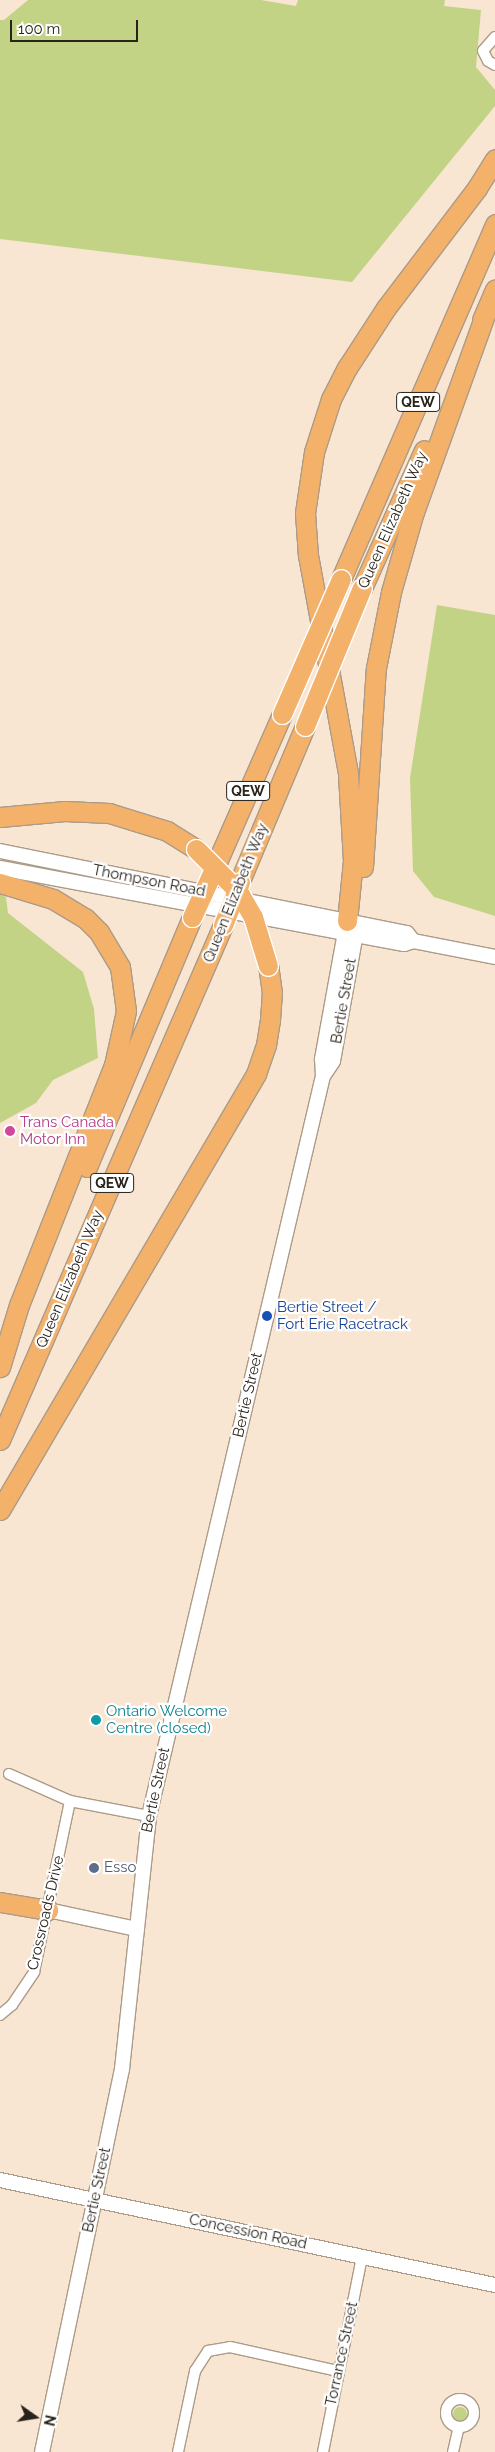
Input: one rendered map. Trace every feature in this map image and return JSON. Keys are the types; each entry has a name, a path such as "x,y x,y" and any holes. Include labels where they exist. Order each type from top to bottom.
{"highway":[{"path":"351,928 353,861 349,781 308,556 305,513 314,452 330,399 346,368 386,308 477,188 495,159"},
{"name":"Queen Elizabeth Way","path":"0,1372 192,917 495,224"},
{"name":"Queen Elizabeth Way","path":"0,1440 223,925 362,588 495,290"},
{"path":"351,928 368,818 376,668 391,592 414,512 487,309"},
{"path":"0,818 65,811 109,813 153,826 196,849 238,891 253,917 268,966 272,993 266,1046 256,1074 0,1510"},
{"path":"0,884 53,899 86,918 99,932 120,967 126,1011 114,1065 19,1305 0,1367"},
{"path":"0,1902 48,1910"}],"street":[{"path":"495,37 483,51 495,65"},
{"name":"Thompson Road","path":"0,851 351,928"},
{"name":"Thompson Road","path":"0,868 351,928 407,934 413,941 495,957"},
{"name":"Bertie Street","path":"42,2452 122,2070 149,1816 323,1076 333,1061 351,928"},
{"path":"9,1774 70,1801 149,1816"},
{"name":"Crossroads Drive","path":"0,2015 12,2005 34,1972 70,1801"},
{"path":"48,1910 137,1929"},
{"name":"Concession Road","path":"0,2180 495,2285"},
{"name":"Torrance Street","path":"322,2452 362,2256"},
{"path":"178,2452 195,2371 208,2351 230,2347 338,2371"},
{"path":"454,2452 459,2427"}],"green space":[{"path":"28,0 261,0 296,6 298,0 445,0 444,6 481,10 476,67 495,90 495,106 352,282 0,239 0,20 4,20"},
{"path":"437,605 495,615 495,916 434,897 413,871 410,778"},
{"path":"0,894 6,897 8,913 83,972 94,1009 98,1058 53,1080 36,1103 0,1123"},
{"path":"457,2407 463,2407 467,2414 463,2421 457,2421 453,2417 453,2411"}],"place":[{"name":"Trans Canada Motor Inn","path":"10,1131"},
{"name":"Bertie Street / Fort Erie Racetrack","path":"267,1316"},
{"name":"Ontario Welcome Centre (closed)","path":"96,1720"},
{"name":"Esso","path":"94,1868"}]}
